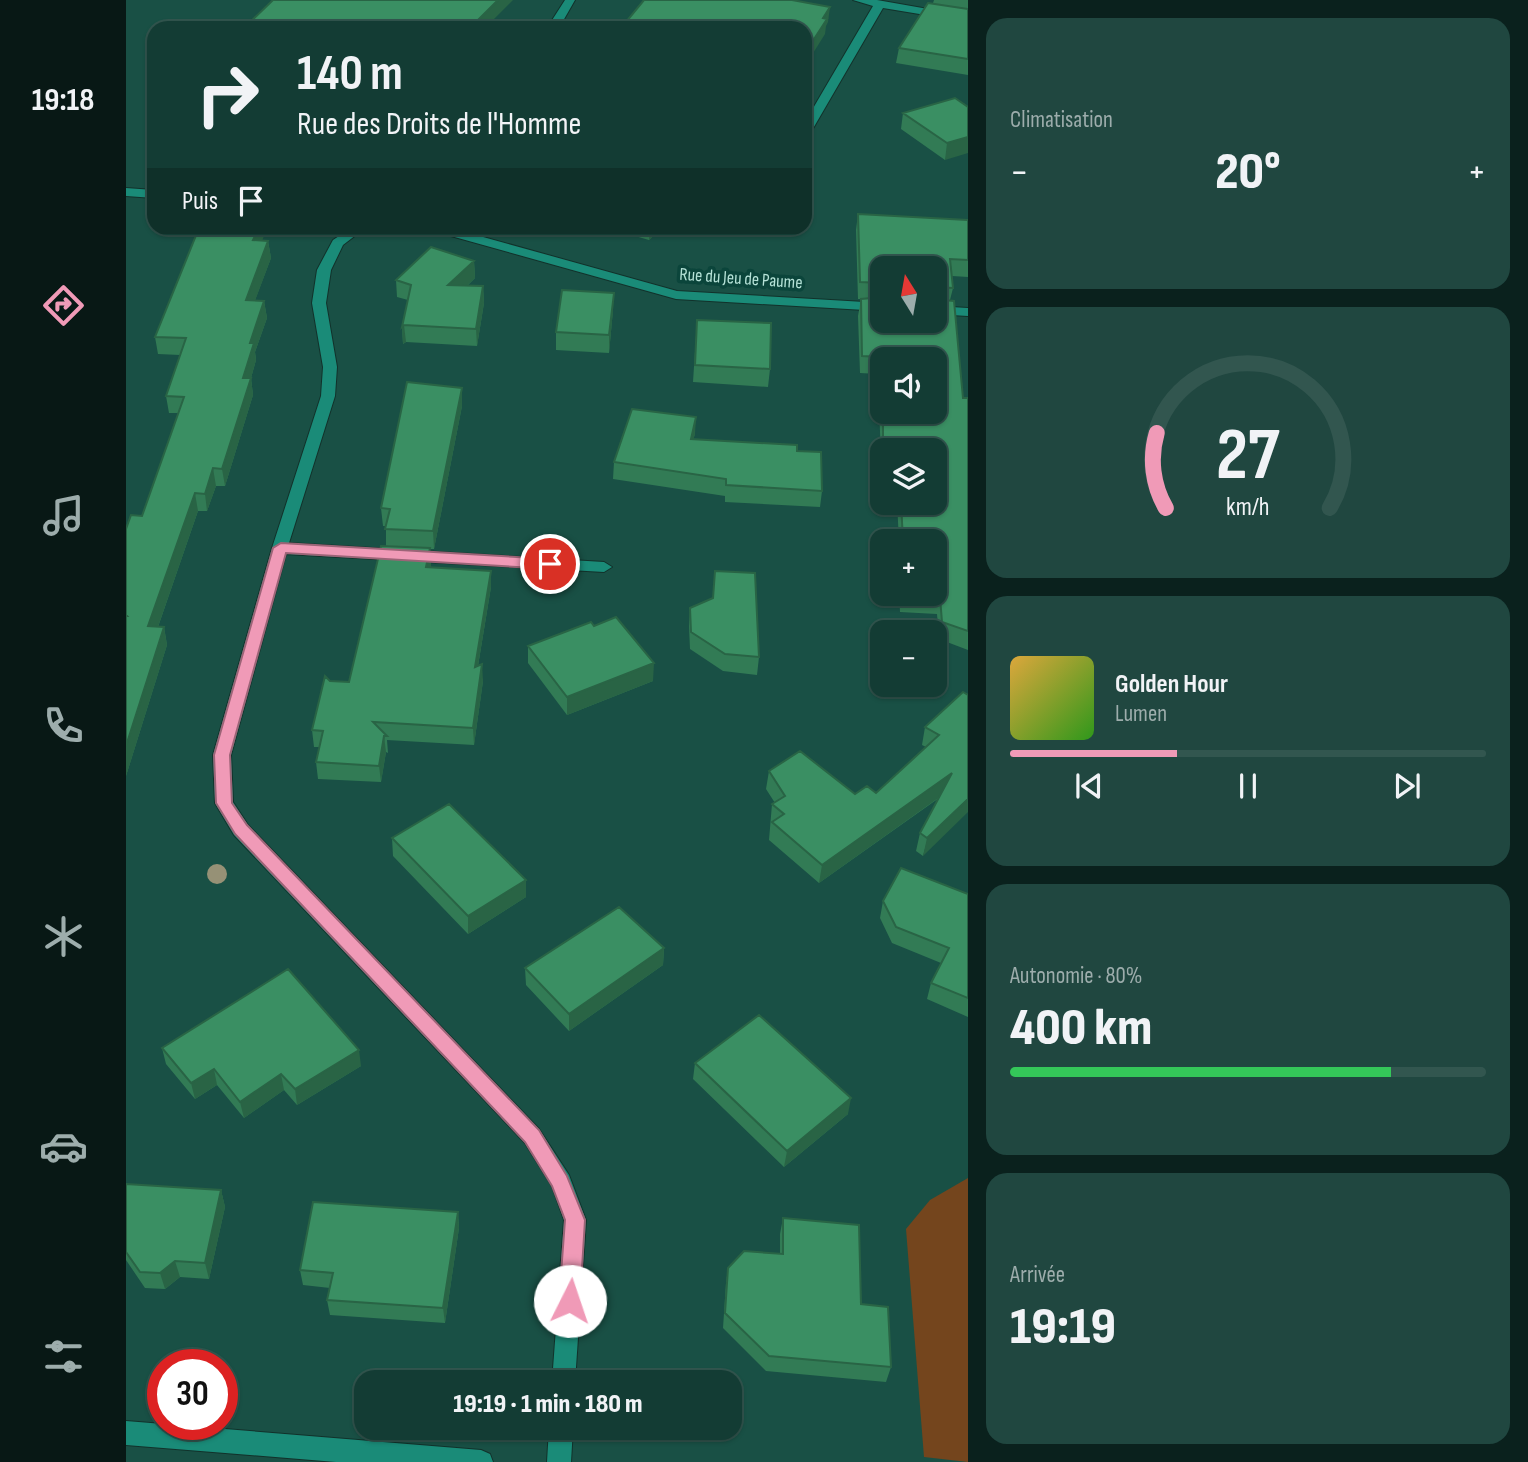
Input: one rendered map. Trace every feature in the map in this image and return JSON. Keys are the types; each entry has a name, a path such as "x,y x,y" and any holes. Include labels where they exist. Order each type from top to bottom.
{"street":[{"path":"557,21 570,0"},
{"path":"858,0 968,19"},
{"path":"812,120 880,4"},
{"path":"126,192 147,194"},
{"path":"349,235 338,243 324,270 319,303 330,367 328,396 222,755 224,803 241,830 532,1136 561,1182 575,1220 565,1370"},
{"name":"Rue du Jeu de Paume","path":"463,235 676,295 870,306"},
{"path":"947,311 968,312"},
{"path":"281,548 604,567"},
{"path":"126,1433 481,1462"},
{"path":"559,1462 560,1440"}],"shaded area":[{"path":"968,1178 968,1462 924,1457 906,1229 930,1200"}],"building":[{"path":"273,0 498,0 477,21 251,21"},
{"path":"644,0 792,0 830,7 823,18 827,19 812,42 812,21 627,21"},
{"path":"928,3 968,9 968,59 899,48"},
{"path":"955,98 968,107 968,137 947,143 903,113"},
{"path":"858,214 968,220 968,260 950,259 953,288 947,288 947,256 870,256 870,282 860,282"},
{"path":"196,235 256,235 253,240 268,241 246,300 264,301 250,343 254,343 243,378 251,378 222,469 213,468 205,494 195,493 148,626 164,627 126,746 126,529 131,515 142,516 184,397 166,396 186,338 155,337"},
{"path":"431,247 474,261 448,285 483,286 476,329 402,327 411,285 396,280"},
{"path":"562,290 614,293 609,335 556,332"},
{"path":"870,298 870,333 947,333 947,300 954,301 963,398 968,398 968,631 942,620 941,606 947,606 947,529 902,529 902,515 947,515 947,438 883,438 883,424 947,424 947,347 870,347 870,356 862,356 861,299"},
{"path":"697,320 771,323 770,369 695,365"},
{"path":"407,382 462,388 433,531 385,529 390,509 381,508"},
{"path":"632,409 696,417 691,439 797,445 797,451 821,452 822,491 726,485 726,479 614,462"},
{"path":"381,546 430,548 426,567 491,571 475,667 482,664 473,728 373,722 387,736 384,736 379,766 316,762 323,731 312,730 325,676 330,681 349,682"},
{"path":"715,571 755,573 759,657 725,654 691,632 690,608 713,598"},
{"path":"616,617 654,663 567,697 528,646 591,622 594,626"},
{"path":"963,692 968,695 968,799 927,838 920,833 952,773 822,865 772,822 784,814 772,804 785,796 769,771 800,751 855,794 867,786 876,793 939,735 925,727"},
{"path":"449,804 526,880 468,916 392,838"},
{"path":"901,868 968,894 968,998 931,983 949,948 896,927 883,901"},
{"path":"619,907 664,948 569,1014 525,968"},
{"path":"288,969 359,1050 295,1089 281,1074 240,1102 214,1069 191,1083 162,1048"},
{"path":"759,1015 851,1098 787,1151 695,1063"},
{"path":"126,1184 221,1190 205,1263 175,1261 160,1273 140,1272 126,1252"},
{"path":"313,1202 458,1212 443,1308 327,1300 333,1273 300,1270"},
{"path":"783,1218 859,1225 861,1304 888,1307 891,1367 769,1356 725,1313 728,1268 744,1251 783,1254"}],"route":[{"path":"550,564 281,548 222,755 224,803 241,830 532,1136 561,1182 575,1220 570,1301"}]}
